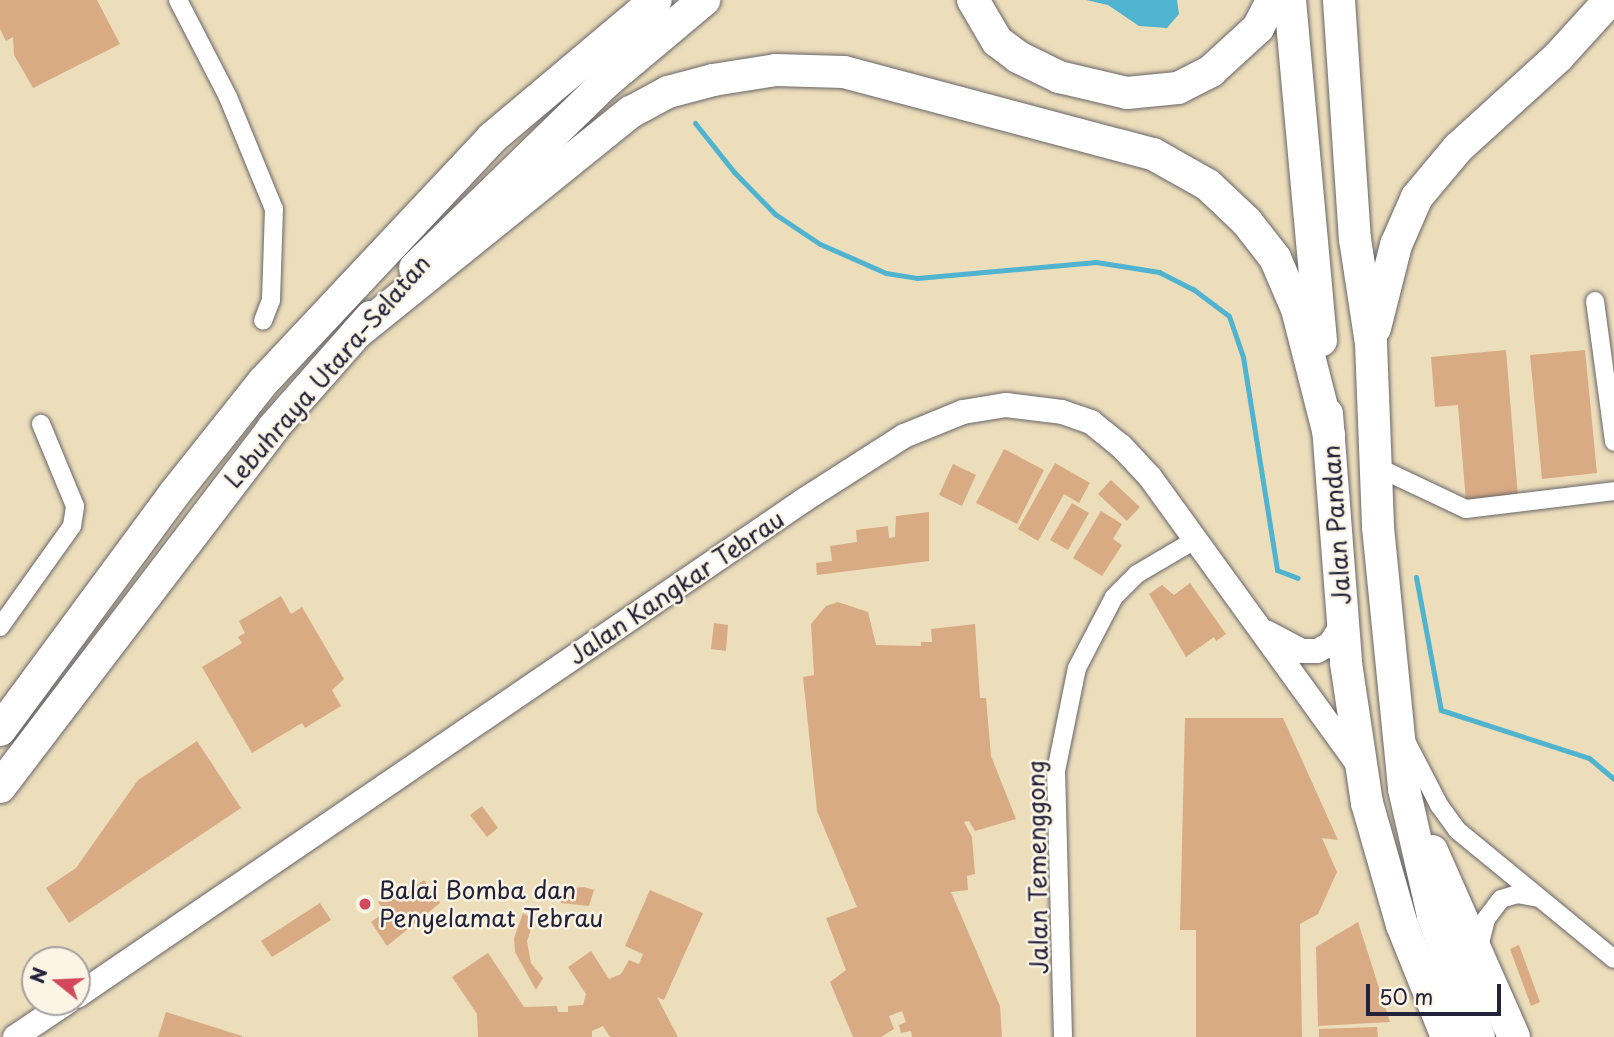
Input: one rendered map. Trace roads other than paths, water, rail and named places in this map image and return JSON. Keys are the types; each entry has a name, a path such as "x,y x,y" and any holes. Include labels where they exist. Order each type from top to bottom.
{"highway":[{"path":"492,138 623,0"},
{"name":"Lebuhraya Utara–Selatan","path":"0,730 234,418 492,138 656,0"},
{"name":"Lebuhraya Utara–Selatan","path":"0,787 264,439 429,251 531,154 704,0"},
{"path":"973,0 989,30 1018,57 1059,77 1127,93 1178,88 1211,71 1258,28 1272,0"},
{"name":"Jalan Pandan","path":"1290,0 1343,623 1367,803 1402,925 1447,1037"},
{"name":"Jalan Pandan","path":"1339,0 1355,239 1371,342 1377,467 1404,789 1433,916 1479,1037"},
{"path":"1371,342 1396,245 1416,197 1458,148 1559,56 1610,0"},
{"path":"358,331 631,112 668,92 713,80 776,70 844,72 1153,154 1208,185 1247,222 1275,258 1297,309 1329,435"},
{"path":"1404,789 1514,1037"},
{"path":"1367,803 1375,875 1424,1037"}],"street":[{"path":"178,0 228,97 274,209 274,273 263,321"},
{"path":"1595,301 1614,442"},
{"name":"Jalan Kangkar Tebrau","path":"91,986 804,500 904,436 963,412 1006,405 1062,412 1091,422 1150,477 1363,770"},
{"path":"0,627 72,526 75,506 41,424"},
{"path":"1377,467 1466,509 1614,491"},
{"name":"Jalan Temenggong","path":"1063,1037 1056,771 1077,668 1114,597 1137,574 1195,541"},
{"name":"Jalan Kangkar Tebrau","path":"1253,621 1280,642 1302,651 1317,651 1330,644 1343,623"},
{"path":"1399,727 1427,785 1457,830 1614,959"},
{"path":"1478,954 1486,919 1501,899 1517,894 1542,900"},
{"path":"15,1037 46,1016"}],"water":[{"path":"1086,0 1177,0 1179,14 1167,28 1139,26 1108,5"}],"waterway":[{"path":"695,123 734,172 775,214 820,244 886,273 917,278 1096,262 1159,272 1193,289 1229,316 1243,357 1277,570 1298,578"},
{"path":"1416,577 1441,710 1589,758 1614,779"}],"place":[{"name":"Balai Bomba dan Penyelamat Tebrau","path":"365,904"}]}
